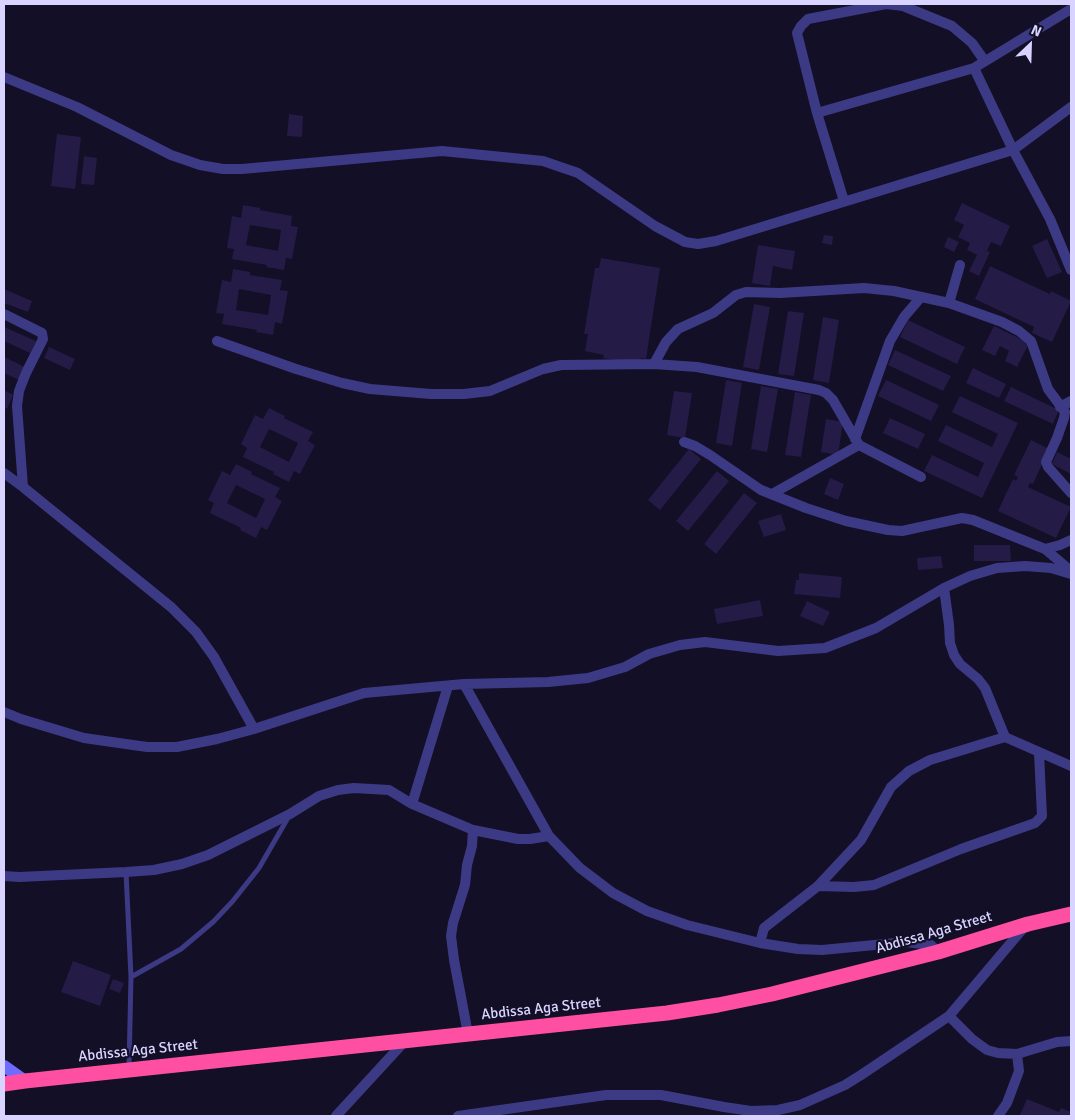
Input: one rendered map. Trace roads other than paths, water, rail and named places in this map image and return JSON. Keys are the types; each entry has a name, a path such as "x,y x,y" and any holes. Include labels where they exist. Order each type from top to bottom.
{"highway":[{"name":"Abdissa Aga Street","path":"4,1084 667,1013 718,1005 772,994 938,952 1028,924 1071,914"}],"street":[{"path":"844,201 817,113 797,33 801,26 808,19 886,4 904,6 952,26 972,43 984,60"},
{"path":"817,113 974,68 984,60 1071,9"},
{"path":"974,68 1013,150 1050,219 1071,270"},
{"path":"4,77 77,107 171,155 200,165 223,169 242,170 442,151 543,161 578,173 656,226 685,242 698,244 716,241 1013,150 1071,107"},
{"path":"949,303 960,265"},
{"path":"654,364 666,342 678,329 712,313 736,294 746,292 780,293 864,288 894,291 949,303 1002,322 1019,331 1031,342 1048,389 1065,412 1046,462 1048,467 1071,493"},
{"path":"772,494 857,442 890,341 904,318 921,297"},
{"path":"4,314 42,333 43,339 26,373 17,406 23,487"},
{"path":"217,341 342,383 370,389 430,394 464,394 490,391 543,369 561,365 654,364 696,367 819,390 826,393 832,400 857,442 921,477"},
{"path":"1060,407 1071,400"},
{"path":"684,442 710,454 751,484 830,516 888,530 902,531 951,519 968,519 1045,550 1071,573"},
{"path":"4,472 171,607 196,632 214,657 254,729"},
{"path":"1045,550 1071,540"},
{"path":"4,712 21,720 84,738 147,747 177,747 216,740 364,694 464,684 548,682 588,678 625,667 649,654 680,645 705,642 778,650 824,648 876,628 944,588 970,576 997,568 1025,566 1051,568 1071,573"},
{"path":"944,588 950,643 954,655 960,664 978,679 985,688 1005,737"},
{"path":"464,684 549,836 590,878 628,902 687,925 760,943 798,949 822,950 906,942 931,945 938,952"},
{"path":"412,804 448,686"},
{"path":"760,943 764,928 818,886 861,840 891,787 909,771 930,760 1005,737 1071,766"},
{"path":"818,886 854,887 874,885 961,849 1035,823 1042,816 1039,753"},
{"path":"4,876 126,872 168,868 194,861 290,814 319,796 338,790 354,788 389,790 412,804 473,830 518,839 535,839 549,836"},
{"path":"468,1034 451,936 452,923 465,885 473,830"},
{"path":"458,1116 606,1095 630,1094 661,1095 751,1114 800,1105 845,1085 884,1061 949,1016 1028,924"},
{"path":"949,1016 972,1039 987,1050 998,1053 1017,1054 1057,1042 1071,1041"},
{"path":"336,1116 405,1041"},
{"path":"998,1116 1007,1103 1019,1072 1017,1054"},
{"path":"4,1066 25,1081"}],"lane":[{"path":"131,977 181,949 214,922 259,868 290,814"},
{"path":"126,872 131,977 129,1070"}]}
